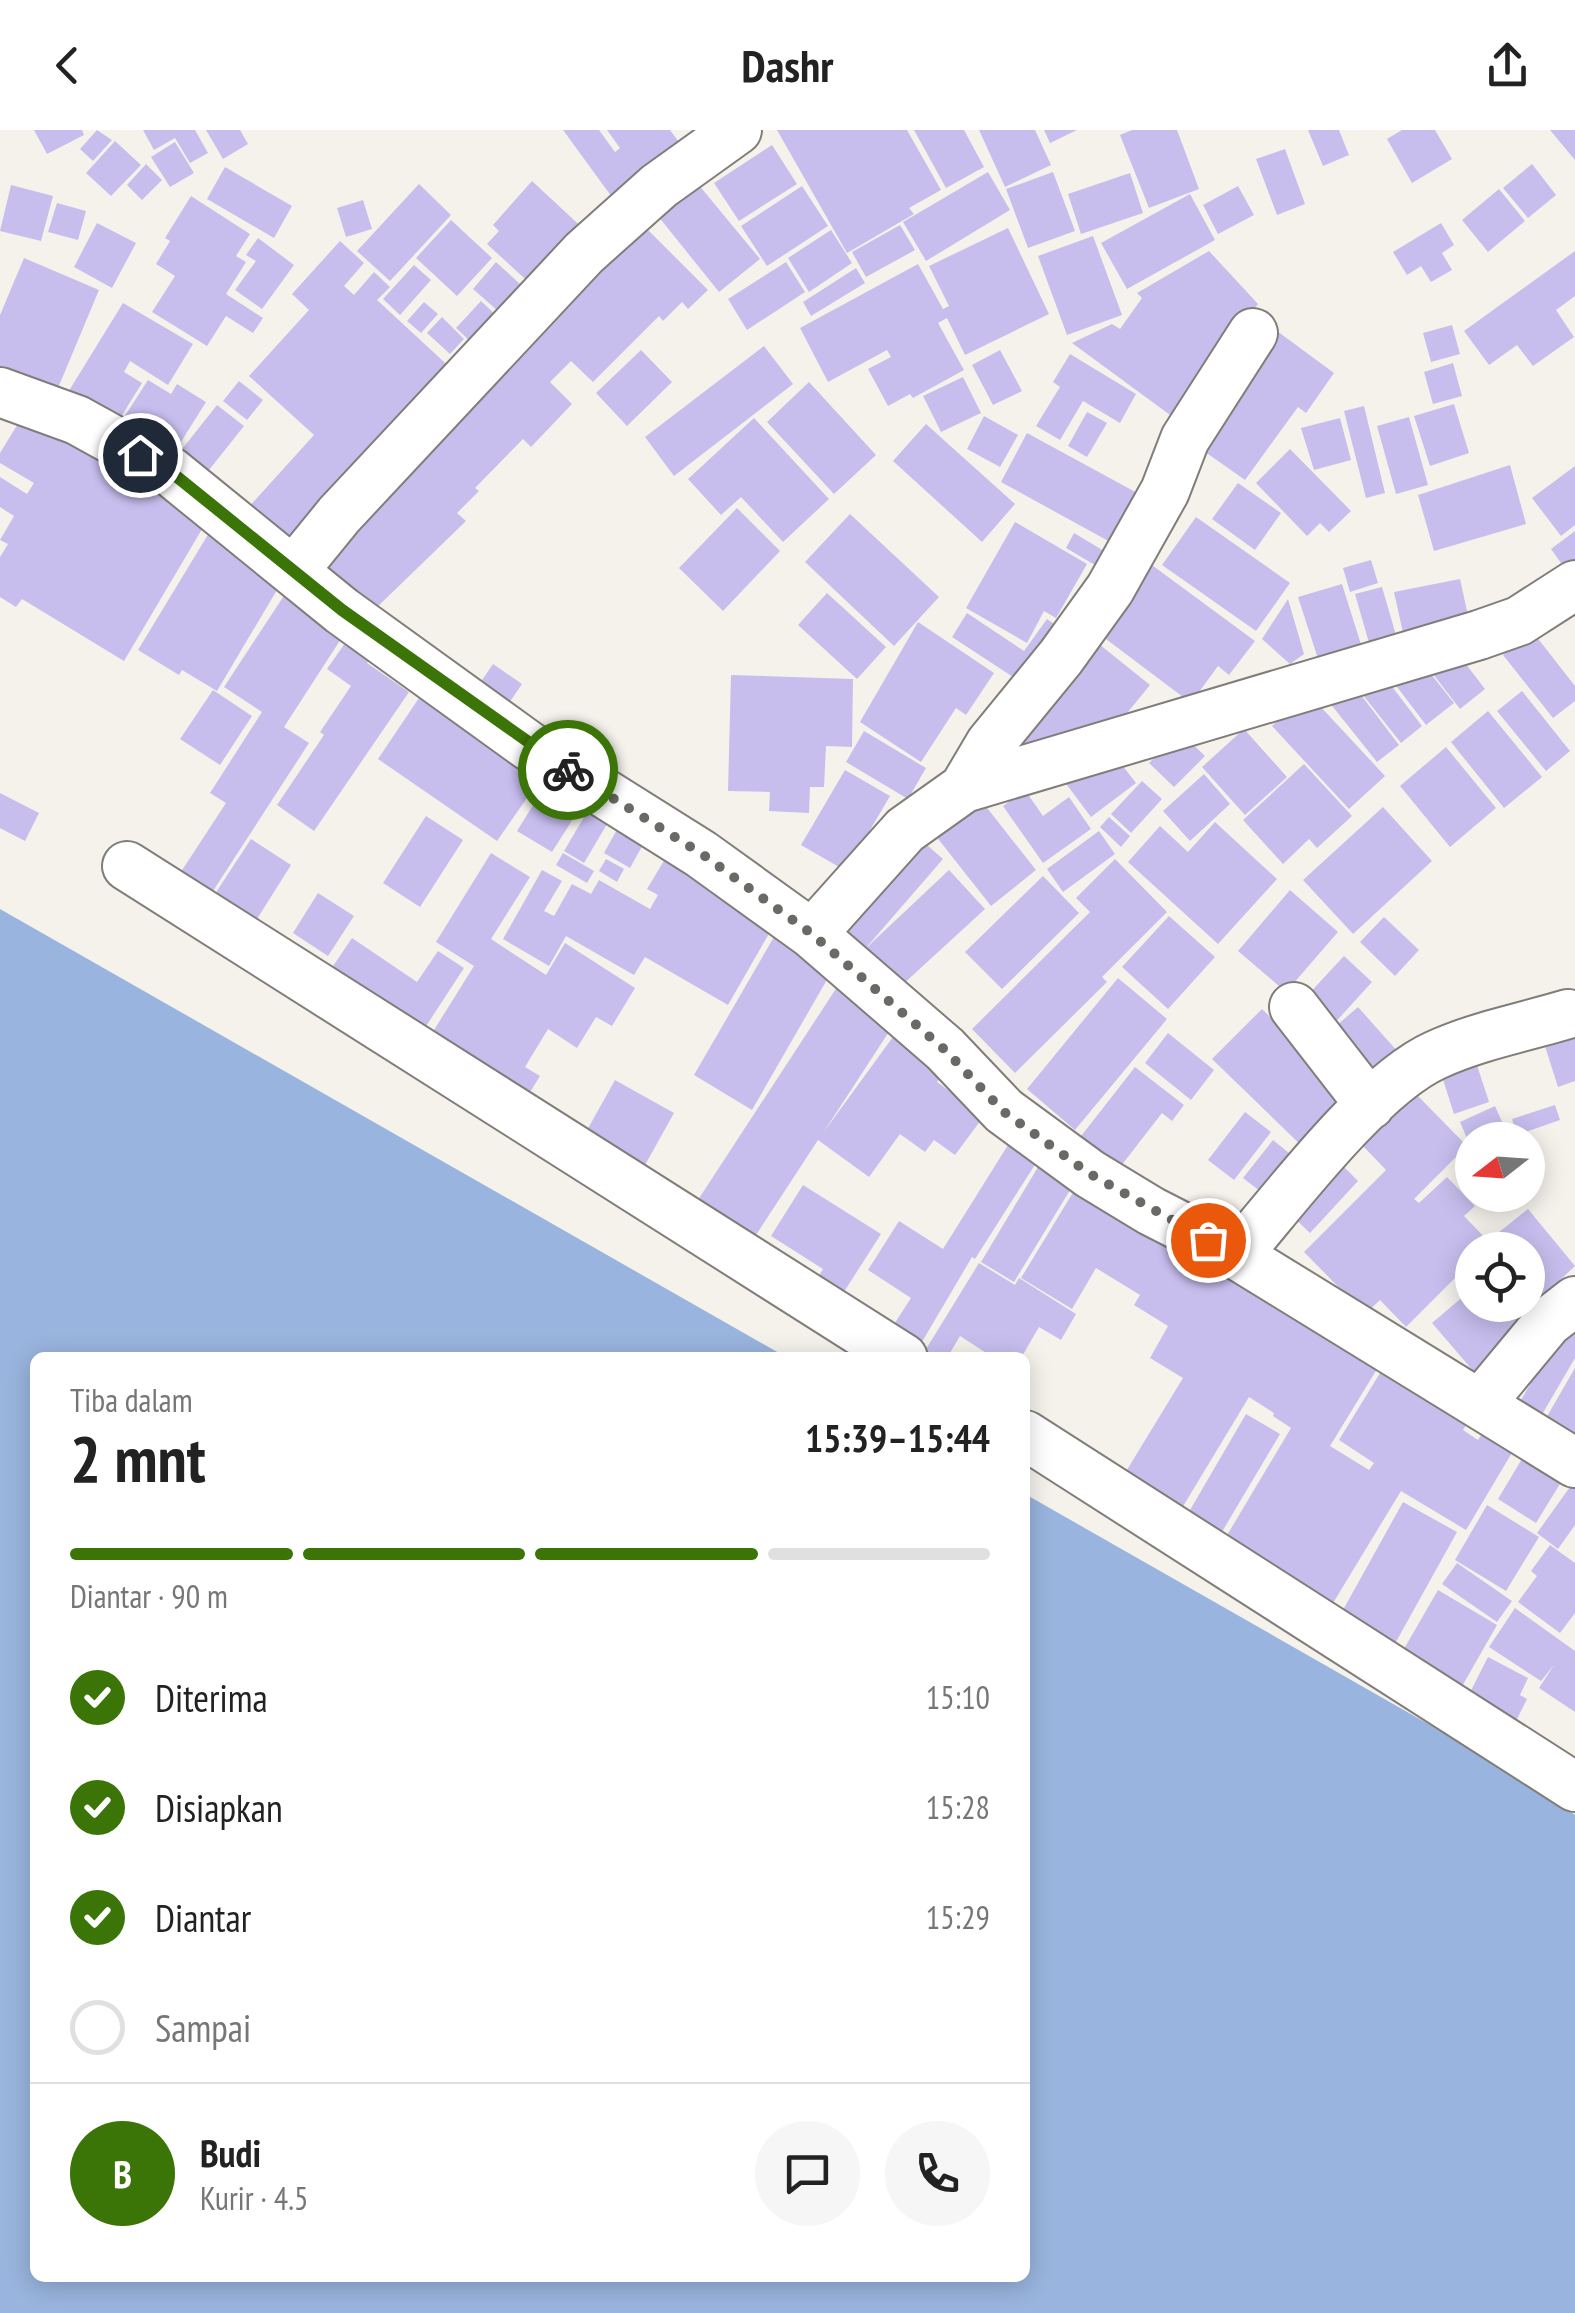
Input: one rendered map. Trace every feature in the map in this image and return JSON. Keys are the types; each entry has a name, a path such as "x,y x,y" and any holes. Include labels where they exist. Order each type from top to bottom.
{"street":[{"path":"295,569 353,501 584,253 659,186 737,130"},
{"path":"964,788 990,744 1110,589 1165,491 1185,438 1253,333"},
{"path":"0,392 77,420 171,472 342,610 530,746 702,854 812,934 945,1050 1004,1112 1090,1174 1237,1255 1575,1463"},
{"path":"812,934 905,830 964,788 1479,635 1519,621 1575,585"},
{"path":"126,866 894,1352"},
{"path":"1294,1007 1370,1105"},
{"path":"1237,1255 1370,1105 1397,1080 1435,1055 1568,1014"},
{"path":"1480,1404 1548,1322 1575,1300"},
{"path":"1030,1438 1575,1787"}],"water":[{"path":"0,909 777,1352 30,1352 30,2282 1030,2282 1030,1497 1530,1782 1575,1815 1575,2313 0,2313"}],"building":[{"path":"34,130 82,130 84,135 47,154"},
{"path":"97,130 112,140 93,161 80,149"},
{"path":"143,130 195,130 208,153 190,163 175,138 154,150"},
{"path":"206,130 240,130 248,144 223,159"},
{"path":"563,130 599,130 615,152 620,148 607,130 670,130 684,149 614,200"},
{"path":"777,130 907,130 941,190 909,208 914,214 847,253"},
{"path":"914,130 964,130 984,167 946,188"},
{"path":"979,130 1035,130 1051,165 1005,187"},
{"path":"1044,130 1077,130 1050,143"},
{"path":"1132,130 1177,130 1199,189 1149,208 1120,135"},
{"path":"1308,130 1339,130 1349,155 1323,166"},
{"path":"1402,130 1435,130 1452,159 1412,183 1387,139"},
{"path":"1550,130 1575,130 1575,160"},
{"path":"115,141 141,165 111,196 86,173"},
{"path":"175,142 194,173 170,187 151,157"},
{"path":"772,145 797,184 739,221 714,183"},
{"path":"1285,149 1305,204 1277,215 1256,159"},
{"path":"146,164 162,180 142,200 127,185"},
{"path":"1532,164 1556,195 1528,218 1503,188"},
{"path":"225,167 292,206 274,238 207,199"},
{"path":"988,172 1010,210 926,261 903,222"},
{"path":"1053,172 1075,231 1028,248 1006,189"},
{"path":"1130,173 1143,213 1081,234 1068,194"},
{"path":"532,181 588,233 535,288 487,244 499,231 493,225"},
{"path":"419,184 451,215 390,281 357,251"},
{"path":"698,184 760,259 719,292 658,216"},
{"path":"11,185 53,196 41,241 0,231"},
{"path":"802,186 828,226 767,266 741,226"},
{"path":"1238,186 1254,215 1218,234 1203,205"},
{"path":"1499,189 1525,221 1488,252 1462,220"},
{"path":"1190,194 1215,240 1127,289 1101,243"},
{"path":"191,196 250,234 236,256 246,262 226,294 263,318 253,333 226,316 207,346 152,312 175,276 156,264 170,241 165,238"},
{"path":"363,200 372,229 346,237 337,208"},
{"path":"57,203 86,211 78,240 48,232"},
{"path":"635,217 708,290 688,309 682,302 663,321 659,316 593,382 571,361 550,382 572,404 531,447 523,439 475,488 479,491 457,513 466,521 371,613 315,558"},
{"path":"451,220 492,258 457,296 416,258"},
{"path":"97,223 136,243 112,288 74,267"},
{"path":"1441,223 1454,245 1442,253 1452,270 1431,282 1421,266 1407,275 1393,252"},
{"path":"900,225 915,250 866,277 852,252"},
{"path":"1008,228 1049,314 965,355 947,318 938,323 964,370 913,398 910,394 888,406 868,369 891,357 887,350 828,382 800,328 918,264 943,309 949,306 929,266"},
{"path":"831,230 852,263 809,292 788,258"},
{"path":"1093,236 1122,315 1067,335 1038,256"},
{"path":"258,238 294,265 262,309 235,290 256,261 246,255"},
{"path":"340,241 364,263 344,286 354,295 374,272 390,287 377,300 456,373 293,551 247,509 314,435 249,376 309,310 292,294"},
{"path":"1209,251 1258,304 1219,355 1181,423 1072,343 1112,324 1120,329 1142,298 1137,293"},
{"path":"1575,251 1575,296 1556,310 1574,337 1533,366 1517,345 1489,365 1464,331"},
{"path":"24,258 99,290 53,400 0,377 0,315"},
{"path":"496,262 530,293 507,319 473,289"},
{"path":"786,262 805,292 747,330 728,299"},
{"path":"414,265 431,280 400,315 383,299"},
{"path":"856,268 865,283 811,316 803,302"},
{"path":"481,301 499,318 474,345 456,328"},
{"path":"424,302 438,314 421,333 407,321"},
{"path":"123,303 193,344 168,385 130,361 124,372 142,383 111,433 62,402"},
{"path":"442,317 464,339 450,354 427,333"},
{"path":"1452,325 1460,354 1431,362 1423,333"},
{"path":"1273,328 1334,373 1306,413 1298,407 1245,480 1191,442"},
{"path":"764,346 793,384 674,476 645,437"},
{"path":"641,350 672,382 627,426 596,393"},
{"path":"1000,350 1022,391 993,405 972,365"},
{"path":"1070,354 1136,394 1120,423 1083,401 1060,440 1036,426 1060,387 1053,382"},
{"path":"1453,363 1462,396 1433,404 1424,372"},
{"path":"963,377 981,413 941,432 923,396"},
{"path":"148,380 171,394 177,384 206,402 169,461 117,428"},
{"path":"239,381 263,400 247,420 223,401"},
{"path":"809,382 876,455 834,494 767,422"},
{"path":"1454,404 1469,453 1430,466 1414,416"},
{"path":"217,405 244,426 201,480 175,458"},
{"path":"1364,406 1385,493 1366,498 1344,411"},
{"path":"27,409 208,519 124,661 22,599 16,607 0,597 0,557 8,544 0,540 14,516 0,507 0,477 27,494 34,483 0,463 0,453"},
{"path":"1087,412 1107,423 1087,457 1068,446"},
{"path":"984,416 1018,435 1000,467 967,449"},
{"path":"1409,417 1428,485 1396,494 1377,426"},
{"path":"754,418 829,499 783,542 741,497 721,515 688,479"},
{"path":"1340,418 1351,460 1314,470 1301,428"},
{"path":"926,424 1015,504 982,542 893,461"},
{"path":"1027,433 1139,494 1112,543 1001,482"},
{"path":"1290,449 1351,511 1329,532 1320,523 1307,536 1256,483"},
{"path":"1510,465 1526,524 1434,551 1418,495"},
{"path":"1575,466 1575,525 1561,536 1532,498"},
{"path":"1238,483 1281,513 1255,550 1212,519"},
{"path":"737,508 780,551 723,611 679,568"},
{"path":"850,514 939,597 894,646 805,562"},
{"path":"1196,517 1290,583 1256,631 1162,565"},
{"path":"1015,522 1087,564 1056,618 1044,611 1027,643 966,608"},
{"path":"215,523 290,568 217,691 182,670 179,675 138,650"},
{"path":"1575,531 1575,574 1571,577 1551,549"},
{"path":"1074,533 1109,554 1100,568 1066,548"},
{"path":"1141,557 1255,641 1229,675 1218,666 1191,703 1090,627"},
{"path":"1371,560 1378,583 1350,592 1343,568"},
{"path":"1460,579 1471,629 1405,642 1394,592"},
{"path":"293,582 352,622 284,727 309,743 202,908 171,887 226,803 210,793 262,712 224,687"},
{"path":"1342,584 1364,654 1321,668 1298,597"},
{"path":"1382,587 1398,642 1371,650 1355,594"},
{"path":"827,593 886,647 857,679 798,625"},
{"path":"1288,599 1304,654 1290,664 1262,639"},
{"path":"967,613 1024,651 1047,619 1063,630 1019,681 952,637"},
{"path":"918,622 994,673 966,715 956,708 921,762 860,722"},
{"path":"1532,631 1575,686 1575,701 1553,718 1503,655"},
{"path":"350,636 374,653 367,663 409,692 314,831 277,805 351,686 327,669"},
{"path":"1089,636 1150,685 1119,723 1008,761"},
{"path":"1452,646 1485,689 1460,709 1426,665"},
{"path":"1415,654 1454,703 1426,725 1388,675"},
{"path":"493,664 522,684 507,706 478,686"},
{"path":"1381,672 1422,726 1401,743 1359,690"},
{"path":"731,675 853,679 852,747 826,746 824,787 810,787 809,813 769,811 770,792 728,791"},
{"path":"1352,683 1399,745 1377,762 1329,702"},
{"path":"425,689 545,772 497,841 378,759"},
{"path":"213,690 252,716 220,765 180,739"},
{"path":"1522,691 1570,751 1546,771 1497,711"},
{"path":"1307,692 1385,776 1349,809 1272,726"},
{"path":"1488,711 1542,777 1504,808 1451,742"},
{"path":"1244,729 1287,777 1245,815 1202,767"},
{"path":"864,731 926,768 908,799 846,762"},
{"path":"1180,732 1205,756 1174,787 1149,763"},
{"path":"1446,747 1496,808 1450,847 1400,786"},
{"path":"1109,748 1136,783 1091,817 1064,781"},
{"path":"1304,764 1352,816 1317,848 1309,839 1283,864 1243,820"},
{"path":"845,770 890,796 846,871 801,845"},
{"path":"1204,774 1230,804 1190,841 1163,811"},
{"path":"550,778 585,800 552,852 517,831"},
{"path":"1142,781 1162,799 1131,833 1111,814"},
{"path":"973,790 1036,870 991,906 928,826"},
{"path":"1025,790 1043,816 1069,797 1091,829 1043,863 1003,806"},
{"path":"0,793 39,813 25,841 0,828"},
{"path":"590,807 610,819 584,863 564,851"},
{"path":"1383,807 1432,861 1353,934 1303,880"},
{"path":"426,816 463,840 420,907 383,883"},
{"path":"624,817 650,832 630,868 604,853"},
{"path":"1109,817 1130,836 1121,847 1100,827"},
{"path":"1215,822 1277,879 1218,944 1128,862 1160,826 1188,852"},
{"path":"1099,831 1115,854 1063,892 1047,869"},
{"path":"913,833 943,859 865,949 835,923"},
{"path":"251,839 291,865 250,930 209,903"},
{"path":"491,853 530,877 491,939 546,975 565,943 635,988 612,1026 596,1017 577,1048 548,1029 525,1067 540,1076 527,1097 429,1038 474,966 436,942"},
{"path":"563,853 594,871 587,883 556,865"},
{"path":"668,854 778,918 728,1005 645,957 634,975 566,936 549,966 503,939 542,870 562,881 544,911 554,916 572,884 591,894 599,880 650,909 658,895 647,889"},
{"path":"606,859 624,869 617,882 599,871"},
{"path":"1115,859 1167,912 1102,977 1107,982 1015,1073 972,1029 1090,912 1076,898"},
{"path":"949,870 985,909 900,987 865,949"},
{"path":"1043,876 1079,913 1002,989 965,952"},
{"path":"1290,890 1338,932 1286,992 1238,951"},
{"path":"318,893 354,916 328,956 293,933"},
{"path":"1169,916 1215,957 1168,1009 1122,967"},
{"path":"1384,917 1419,950 1395,976 1360,942"},
{"path":"778,930 836,964 752,1110 694,1075"},
{"path":"352,938 417,982 438,951 464,968 419,1037 329,972"},
{"path":"1344,956 1372,982 1332,1026 1304,999"},
{"path":"1118,978 1167,1019 1075,1130 1027,1089"},
{"path":"839,984 896,1021 823,1133 898,1030 948,1067 937,1082 984,1116 955,1155 934,1140 925,1152 900,1134 869,1177 818,1140 752,1241 696,1203"},
{"path":"1358,1007 1398,1052 1376,1072 1336,1026"},
{"path":"1262,1009 1355,1100 1307,1151 1212,1059"},
{"path":"1575,1026 1575,1081 1558,1087 1542,1037"},
{"path":"1168,1033 1214,1070 1191,1100 1145,1063"},
{"path":"1473,1053 1489,1102 1454,1114 1438,1064"},
{"path":"1135,1067 1184,1105 1172,1121 1162,1113 1117,1171 1078,1140"},
{"path":"615,1080 674,1113 640,1174 581,1141"},
{"path":"1416,1094 1455,1134 1455,1158 1414,1199 1419,1203 1447,1177 1455,1185 1455,1212 1468,1212 1464,1216 1479,1232 1455,1232 1455,1278 1406,1327 1380,1300 1365,1314 1304,1252 1386,1170 1363,1146"},
{"path":"1555,1105 1560,1120 1545,1125 1545,1122 1512,1119"},
{"path":"1495,1106 1502,1122 1460,1122"},
{"path":"1245,1112 1271,1132 1234,1180 1208,1160"},
{"path":"1273,1140 1300,1162 1270,1199 1243,1178"},
{"path":"1008,1145 1036,1163 975,1259 972,1257 919,1347 891,1329 911,1298 868,1270 899,1221 943,1249"},
{"path":"1044,1157 1078,1177 1014,1282 981,1262"},
{"path":"1335,1158 1358,1181 1310,1233 1286,1210"},
{"path":"1080,1181 1385,1356 1330,1446 1369,1470 1374,1463 1339,1440 1388,1360 1474,1413 1463,1430 1478,1440 1486,1428 1516,1446 1466,1530 1401,1491 1327,1613 1220,1547 1291,1428 1274,1413 1249,1397 1179,1513 1122,1478 1183,1378 1150,1358 1168,1326 1134,1305 1140,1295 1096,1268 1072,1309 1021,1278"},
{"path":"803,1185 881,1234 842,1295 817,1279 823,1269 771,1236"},
{"path":"1524,1212 1530,1212 1575,1266 1545,1294 1545,1232 1499,1232"},
{"path":"979,1263 1015,1285 1019,1278 1076,1314 1061,1340 1039,1327 1024,1352 985,1352 960,1336 951,1352 924,1352"},
{"path":"1455,1303 1455,1322 1534,1322 1475,1373 1432,1323"},
{"path":"1564,1327 1575,1334 1575,1358 1540,1418 1518,1405"},
{"path":"1575,1368 1575,1444 1542,1425"},
{"path":"1246,1414 1280,1434 1216,1542 1183,1522"},
{"path":"1532,1442 1571,1466 1536,1523 1498,1499"},
{"path":"1575,1480 1575,1525 1558,1549 1537,1533"},
{"path":"1403,1502 1457,1532 1392,1649 1338,1619"},
{"path":"1487,1505 1539,1537 1506,1591 1455,1560"},
{"path":"1550,1545 1575,1563 1575,1613 1560,1633 1518,1602 1537,1576 1531,1571"},
{"path":"1457,1563 1512,1601 1497,1622 1442,1584"},
{"path":"1438,1590 1497,1625 1457,1695 1397,1661"},
{"path":"1515,1608 1575,1651 1575,1712 1539,1688 1554,1665 1541,1681 1489,1647"},
{"path":"1488,1657 1528,1678 1520,1695 1527,1699 1510,1733 1462,1708"}],"way so far":[{"path":"568,770 702,854 812,934 945,1050 1004,1112 1090,1174 1208,1240"}],"route":[{"path":"140,455 171,472 342,610 568,770"}]}
